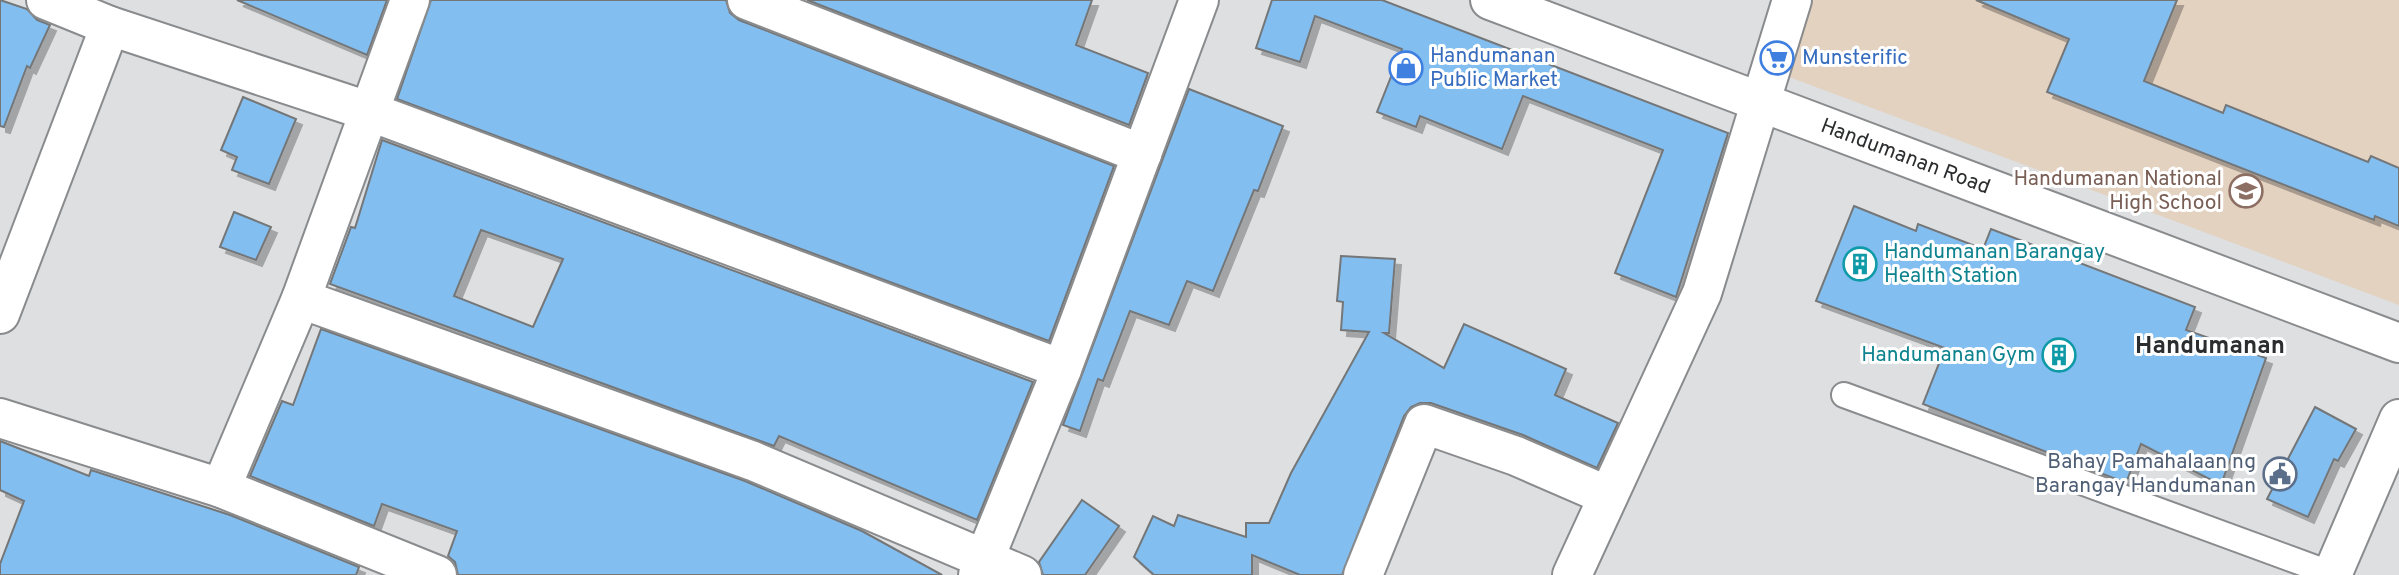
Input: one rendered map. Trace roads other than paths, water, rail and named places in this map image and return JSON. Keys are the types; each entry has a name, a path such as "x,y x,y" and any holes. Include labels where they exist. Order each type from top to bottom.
{"street":[{"path":"46,0 110,26 368,111 1062,369"},
{"path":"221,488 301,299 410,0"},
{"path":"747,0 1142,154"},
{"path":"981,567 1062,369 1199,0"},
{"name":"Handumanan Road","path":"1490,0 2399,343"},
{"path":"1572,575 1702,293 1763,103 1792,0"},
{"path":"0,314 110,26"},
{"path":"301,299 753,460 981,567 1022,575"},
{"path":"0,418 221,488 437,575"},
{"path":"2332,575 2399,419"},
{"path":"1363,575 1424,424 1516,456 1608,496"}],"lane":[{"path":"1844,395 2332,575"}],"place":[{"name":"Munsterific","path":"1777,58"},
{"name":"Handumanan Public Market","path":"1406,68"},
{"name":"Handumanan National High School","path":"2246,191"},
{"name":"Handumanan Barangay Health Station","path":"1860,264"},
{"name":"Handumanan Gym","path":"2059,355"},
{"name":"Bahay Pamahalaan ng Barangay Handumanan","path":"2280,474"}],"district":[{"name":"Handumanan","path":"2210,347"}]}
